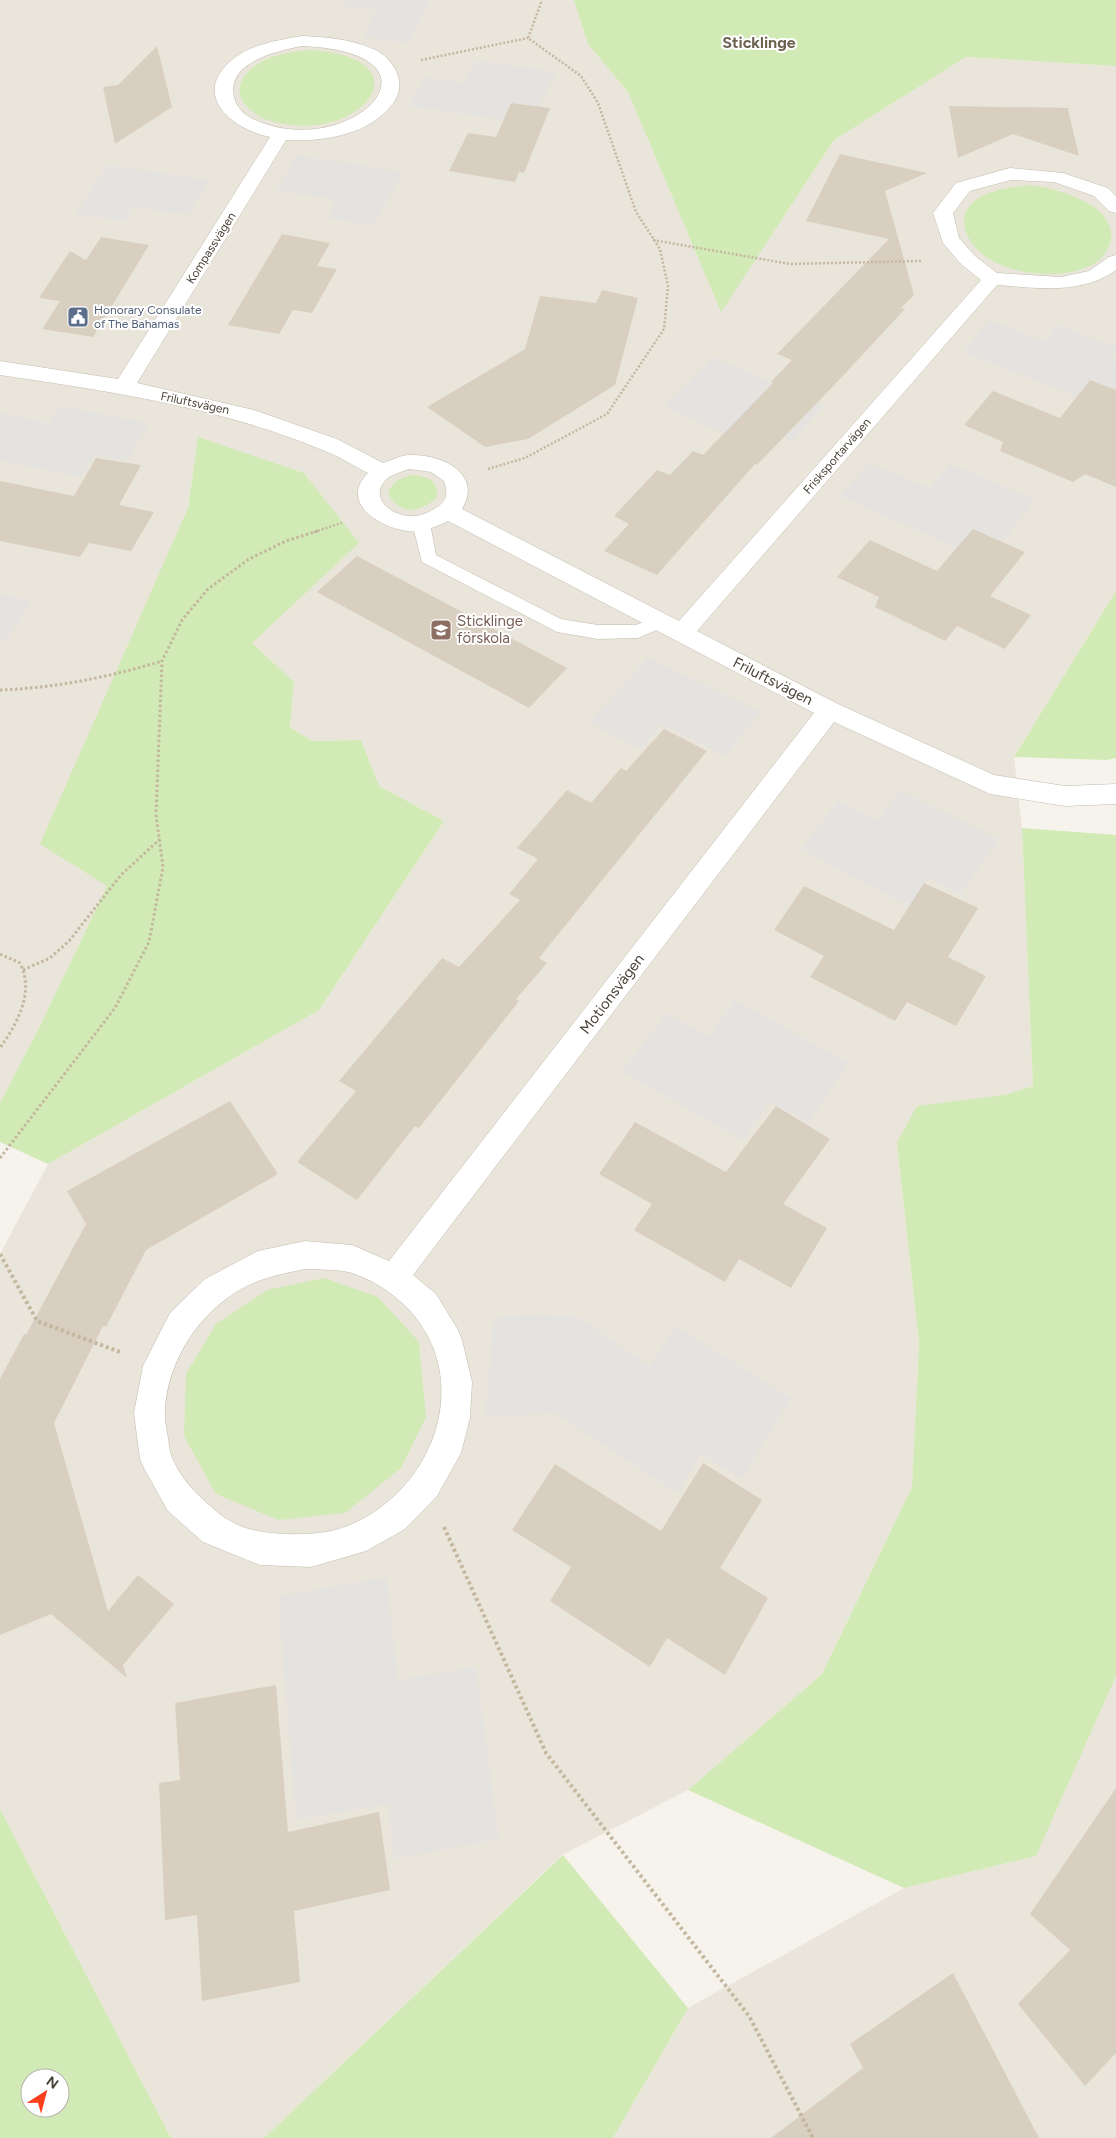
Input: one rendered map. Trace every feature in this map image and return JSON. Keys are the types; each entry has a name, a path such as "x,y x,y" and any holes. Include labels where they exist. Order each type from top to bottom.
{"street":[{"path":"302,41 330,42 356,48 376,58 386,68 391,85 390,94 379,109 361,122 318,134 281,134 254,127 235,115 225,100 224,84 233,69 251,56 275,46 302,41"},
{"name":"Kompassvägen","path":"124,388 281,134"},
{"path":"1116,207 1101,192 1056,177 1010,174 963,187 943,213 950,239 968,260 992,279 1061,283 1095,276 1116,261"},
{"name":"Frisksportarvägen","path":"682,633 992,279"},
{"name":"Friluftsvägen","path":"0,368 124,388 247,415 330,444 381,471"},
{"path":"407,462 421,462 435,465 446,471 454,479 458,487 458,495 448,511 436,519 421,523 396,522 376,512 370,505 368,487 381,471 393,466 407,462"},
{"name":"Friluftsvägen","path":"448,511 830,710 990,784 1065,796 1116,794"},
{"name":"Motionsvägen","path":"394,1277 830,710"},
{"path":"305,1256 352,1259 394,1277 425,1304 447,1340 457,1382 456,1418 445,1453 426,1485 394,1518 355,1540 310,1552 260,1550 214,1531 179,1500 156,1459 149,1413 158,1366 181,1323 215,1289 258,1265 305,1256"}],"lane":[{"path":"421,523 428,558 557,625 598,632 638,631 660,621"}],"path":[{"path":"528,38 542,0"},
{"path":"386,68 528,38 581,76 598,103 636,212 660,249 668,286 664,329 607,414 524,458 454,479"},
{"path":"653,240 790,264 968,260"},
{"path":"0,1158 115,1008 149,942 163,867 156,816 162,661 182,620 208,589 249,559 286,541 376,512"},
{"path":"0,690 44,686 90,678 128,671 162,661"},
{"path":"23,970 50,958 69,941 121,875 160,839"},
{"path":"0,954 20,962 26,977 23,1002 14,1030 0,1048"},
{"path":"0,1254 36,1320 158,1366"},
{"path":"426,1485 546,1754 749,2016 813,2138"}],"shaded area":[{"path":"0,0 574,0 588,44 628,92 721,311 834,140 966,57 1116,66 1116,591 1014,757 1022,828 1033,1086 1005,1095 897,1143 919,1343 912,1487 822,1674 688,1790 562,1855 264,2138 171,2138 0,1809 0,1254 48,1164 319,1010 444,821 379,786 361,740 312,741 290,727 294,682 252,643 304,473 198,438 188,507 107,886 40,1026 0,1103"},
{"path":"346,0 430,0 408,43 362,37 376,10 343,6"},
{"path":"476,60 556,72 539,107 511,103 503,120 409,106 425,77 464,83"},
{"path":"297,155 403,172 374,226 327,218 336,200 276,190"},
{"path":"107,165 209,180 189,215 133,207 124,221 75,214"},
{"path":"989,320 1045,341 1057,325 1116,347 1116,353 1111,360 1116,362 1116,390 1090,380 1077,397 963,352"},
{"path":"714,357 824,406 792,441 740,417 724,434 664,406"},
{"path":"60,406 150,423 127,461 95,455 81,477 0,461 0,413 48,423"},
{"path":"869,463 930,488 950,464 1035,499 1003,542 973,529 957,548 840,496"},
{"path":"0,594 31,601 6,642 0,641"},
{"path":"648,657 761,712 725,756 662,724 640,749 589,723"},
{"path":"900,790 999,839 961,894 929,878 909,907 801,849 838,801 878,821"},
{"path":"735,1000 849,1063 808,1123 770,1102 743,1141 622,1071 667,1013 709,1036"},
{"path":"543,1315 578,1317 650,1366 676,1326 791,1398 742,1479 701,1454 677,1493 556,1414 485,1416 494,1317"},
{"path":"387,1577 398,1680 476,1667 499,1839 394,1859 388,1804 296,1820 278,1596"},
{"path":"1116,1676 1116,2138 613,2138 688,2008 904,1888 1036,1856"}],"green space":[{"path":"574,0 1116,0 1116,66 966,57 834,140 721,312 628,92 588,44"},
{"path":"307,50 345,56 367,68 374,82 369,98 354,112 331,122 301,126 268,120 257,115 247,107 242,100 240,89 243,78 249,71 272,57"},
{"path":"1030,185 1067,194 1094,207 1104,216 1110,226 1111,239 1106,251 1098,261 1086,268 1072,272 1039,274 1007,267 993,261 974,246 965,229 964,220 970,205 978,198 989,193"},
{"path":"198,437 304,473 359,543 252,643 294,682 290,727 312,741 361,740 379,786 444,821 319,1010 48,1164 0,1142 0,1103 40,1026 107,886 40,844 188,508"},
{"path":"414,475 432,480 436,487 437,497 424,507 410,510 398,505 388,493 398,480"},
{"path":"1116,591 1116,758 1107,760 1014,757"},
{"path":"1022,828 1116,835 1116,1676 1036,1856 904,1888 688,1790 822,1674 912,1487 919,1343 897,1143 917,1106 1005,1095 1033,1086"},
{"path":"324,1278 378,1297 419,1342 426,1417 401,1468 345,1513 279,1520 216,1494 184,1436 186,1374 216,1324 267,1290"},
{"path":"0,1809 171,2138 0,2138"},
{"path":"563,1855 688,2008 613,2138 264,2138"}],"building":[{"path":"157,46 172,107 115,144 103,87 118,85"},
{"path":"511,103 550,108 524,173 519,172 515,182 449,171 468,133 496,137"},
{"path":"949,106 1071,108 1068,109 1079,156 1013,134 958,158"},
{"path":"840,154 927,173 885,191 914,295 901,308 905,309 839,380 757,465 755,464 657,575 604,551 629,524 614,516 657,470 670,475 693,451 703,455 773,383 771,382 792,360 777,354 889,239 806,221"},
{"path":"282,234 330,243 317,266 337,269 312,313 293,310 279,334 228,325"},
{"path":"101,237 149,245 93,337 42,329 60,301 39,298 70,251 86,260"},
{"path":"602,290 638,298 615,385 528,439 485,447 427,407 525,349 540,296 596,303"},
{"path":"1090,380 1116,390 1116,487 1085,474 1073,482 1000,451 1003,442 964,425 993,391 1060,418"},
{"path":"96,458 141,465 119,505 154,512 131,551 89,543 80,557 0,541 0,481 74,496"},
{"path":"973,529 1025,552 990,596 1031,615 1005,649 957,626 945,641 875,607 879,597 837,577 870,540 937,571"},
{"name":"Sticklinge förskola","path":"357,556 567,668 529,708 317,592"},
{"path":"664,729 707,751 539,958 547,963 516,999 519,1001 419,1128 415,1126 357,1200 297,1162 356,1091 339,1081 442,958 459,967 520,900 509,894 538,859 517,848 567,790 591,803 621,768 626,771"},
{"path":"924,883 978,908 948,957 986,976 956,1026 907,1002 895,1021 810,977 824,956 774,930 804,886 894,930"},
{"path":"230,1101 278,1174 146,1250 106,1327 103,1326 54,1423 108,1611 138,1575 174,1604 123,1665 127,1678 51,1614 0,1635 0,1379 86,1224 67,1191"},
{"path":"776,1106 830,1139 783,1204 827,1228 791,1288 739,1259 725,1282 634,1230 652,1204 599,1174 635,1122 726,1172"},
{"path":"703,1463 762,1500 720,1568 768,1598 725,1675 667,1638 650,1667 550,1601 571,1567 512,1530 555,1464 661,1531"},
{"path":"276,1685 288,1832 379,1812 390,1890 294,1911 300,1982 202,2001 197,1915 165,1920 159,1783 180,1780 175,1703"},
{"path":"1116,1788 1116,2053 1085,2086 1018,2004 1070,1950 1030,1914"},
{"path":"953,1973 1039,2138 771,2138 863,2068 850,2044"}],"place":[{"name":"Honorary Consulate of The Bahamas","path":"78,317"},
{"name":"Sticklinge förskola","path":"441,630"}],"district":[{"name":"Sticklinge","path":"759,42"}]}
